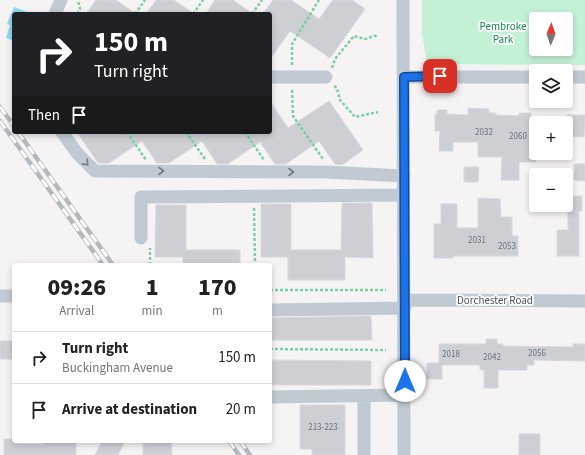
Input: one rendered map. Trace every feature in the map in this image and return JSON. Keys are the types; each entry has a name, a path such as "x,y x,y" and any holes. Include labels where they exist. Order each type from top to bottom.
{"street":[{"path":"56,12 61,0"},
{"path":"404,0 404,455"},
{"path":"272,77 326,77"},
{"path":"404,77 529,77"},
{"path":"573,77 585,77"},
{"path":"63,134 77,153 95,171 326,172 404,176"},
{"path":"141,238 141,197 404,195"},
{"path":"0,296 12,296"},
{"name":"Dorchester Road","path":"272,310 404,304 585,300"},
{"path":"272,397 405,396"},
{"path":"364,397 364,455"}],"path":[{"path":"78,0 80,9 78,12"},
{"path":"136,12 145,0"},
{"path":"194,12 203,0"},
{"path":"253,12 262,0"},
{"path":"378,36 365,39 354,36 335,59 326,77 337,88 340,100 355,117 378,112"},
{"path":"128,134 155,171"},
{"path":"187,134 213,171"},
{"path":"246,134 273,172"},
{"path":"253,196 256,263"},
{"path":"272,290 386,290"},
{"path":"272,349 386,350"}],"green space":[{"name":"Pembroke Park","path":"422,0 585,0 585,65 427,64 422,33"}],"water":[{"path":"14,7 27,12 12,12 12,40 6,38 10,25 7,24"}],"building":[{"path":"96,0 116,0 133,12 87,12"},
{"path":"156,0 174,0 191,12 147,12"},
{"path":"215,0 233,0 250,12 207,12"},
{"path":"273,0 291,0 319,19 333,0 352,0 365,9 330,58 290,31 272,56 272,12 264,12"},
{"path":"329,101 363,150 342,165 335,164 319,141 286,164 275,164 260,142 228,164 217,164 202,141 169,163 157,163 142,141 109,163 98,163 78,134 272,134 272,104 288,128"},
{"path":"468,108 489,109 489,113 496,113 496,115 519,116 519,113 531,113 531,116 529,116 529,160 536,160 536,162 519,162 519,180 501,180 502,157 478,157 478,142 453,142 453,151 439,151 440,131 435,131 435,114 437,115 437,110 447,110 447,114 468,115"},
{"path":"585,115 584,137 573,136 573,116 566,116"},
{"path":"574,164 585,164 585,181 574,180"},
{"path":"464,167 479,167 478,182 464,182"},
{"path":"573,196 582,196 582,211 579,211 579,256 557,256 557,230 568,230 568,212 573,212"},
{"path":"478,198 500,199 501,217 512,217 512,236 518,236 518,256 453,256 453,258 434,258 434,224 441,224 441,204 457,204 457,228 478,228"},
{"path":"342,203 372,203 373,258 345,257 345,280 288,280 288,257 261,257 261,204 291,204 291,250 341,250"},
{"path":"156,205 186,205 186,250 240,250 240,263 183,263 183,257 155,257"},
{"path":"371,316 372,340 272,340 272,318"},
{"path":"486,339 497,339 497,344 503,344 503,346 573,347 573,344 585,344 585,361 534,360 534,365 527,365 527,370 498,370 498,388 484,388 484,370 480,370 480,365 442,365 442,379 427,379 427,363 439,363 439,344 486,344"},
{"path":"0,341 12,341 12,359 0,359"},
{"path":"272,360 371,361 371,385 272,385"},
{"path":"300,405 345,405 345,455 312,455 312,449 300,449"},
{"path":"519,434 540,434 540,455 519,455"},
{"path":"4,439 12,439 12,443 16,444 76,443 76,455 4,455"},
{"path":"101,443 124,443 118,455 95,455"},
{"path":"143,443 171,443 172,455 143,455"}],"railway":[{"path":"0,107 12,123"},
{"path":"0,121 102,263"},
{"path":"19,134 112,263"},
{"path":"230,443 239,455"},
{"path":"241,443 250,455"}],"route":[{"path":"405,381 404,77 440,76"}]}
